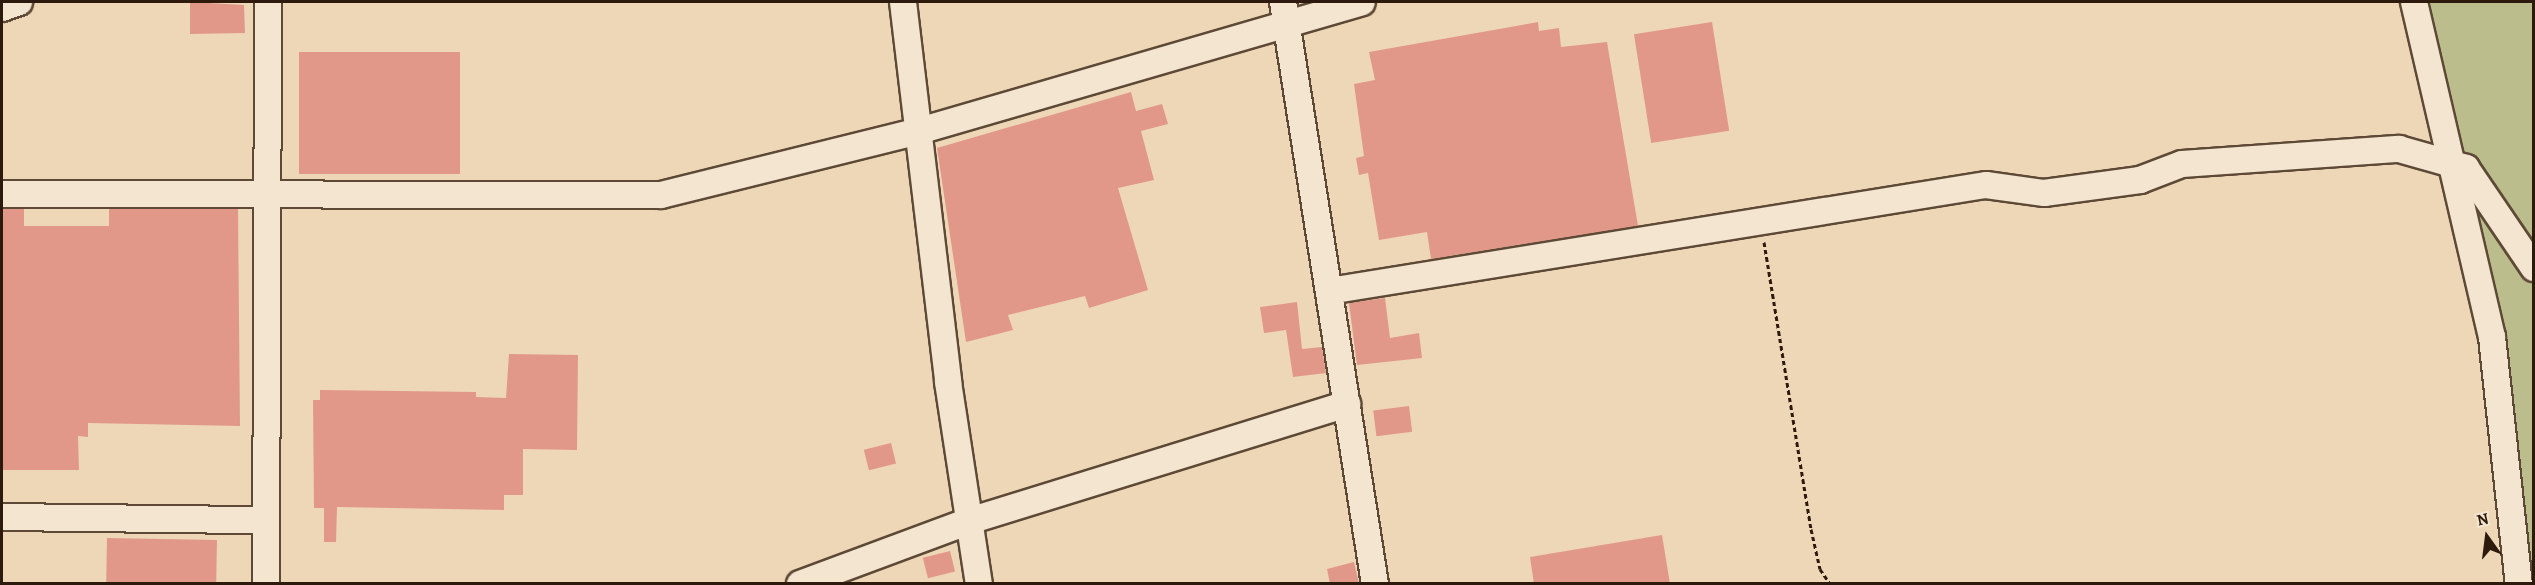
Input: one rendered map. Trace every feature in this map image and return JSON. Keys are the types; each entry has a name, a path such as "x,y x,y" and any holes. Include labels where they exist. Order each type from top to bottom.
{"street":[{"path":"2,8 19,2"},
{"path":"266,584 268,2"},
{"path":"903,2 979,584"},
{"path":"2,194 266,197 661,195 919,131 1285,13 1362,2"},
{"path":"2414,2 2449,160 2492,336 2519,584"},
{"path":"1285,13 1375,584"},
{"path":"1329,291 1761,225 1986,185 2044,194 2140,180 2182,164 2399,149 2449,160 2466,168 2534,268"},
{"path":"800,584 969,521 1347,404"},
{"path":"2,517 266,520"}],"path":[{"path":"1761,225 1790,376 1811,529 1820,569 1830,584"}],"green space":[{"path":"2425,2 2533,2 2533,583 2522,583"}],"building":[{"path":"190,2 244,5 245,33 190,34"},
{"path":"1538,22 1539,31 1559,28 1561,47 1607,42 1638,226 1431,259 1427,232 1379,240 1368,173 1359,175 1356,158 1364,156 1354,84 1375,80 1369,52"},
{"path":"1712,22 1729,131 1651,143 1634,34"},
{"path":"299,52 460,52 460,174 299,174"},
{"path":"1131,92 1136,111 1162,104 1168,124 1141,131 1154,180 1118,188 1148,290 1089,308 1085,296 1008,315 1013,330 966,342 937,148"},
{"path":"2,209 24,209 24,226 109,226 109,209 238,209 240,426 88,423 88,437 78,436 79,470 2,470"},
{"path":"1385,298 1390,338 1419,333 1422,358 1357,365 1349,303"},
{"path":"1297,302 1302,349 1322,347 1326,373 1293,377 1286,330 1264,333 1260,307"},
{"path":"509,354 578,355 577,450 523,449 523,495 504,495 504,510 337,507 336,542 324,542 324,508 314,508 313,400 320,400 320,390 476,392 476,397 506,398"},
{"path":"1409,406 1412,432 1376,436 1373,410"},
{"path":"891,443 896,463 869,470 864,450"},
{"path":"1662,535 1670,584 1534,584 1530,557"},
{"path":"107,538 217,540 216,584 106,584"},
{"path":"950,551 955,571 928,578 923,558"},
{"path":"1354,562 1359,584 1330,584 1327,569"}]}
